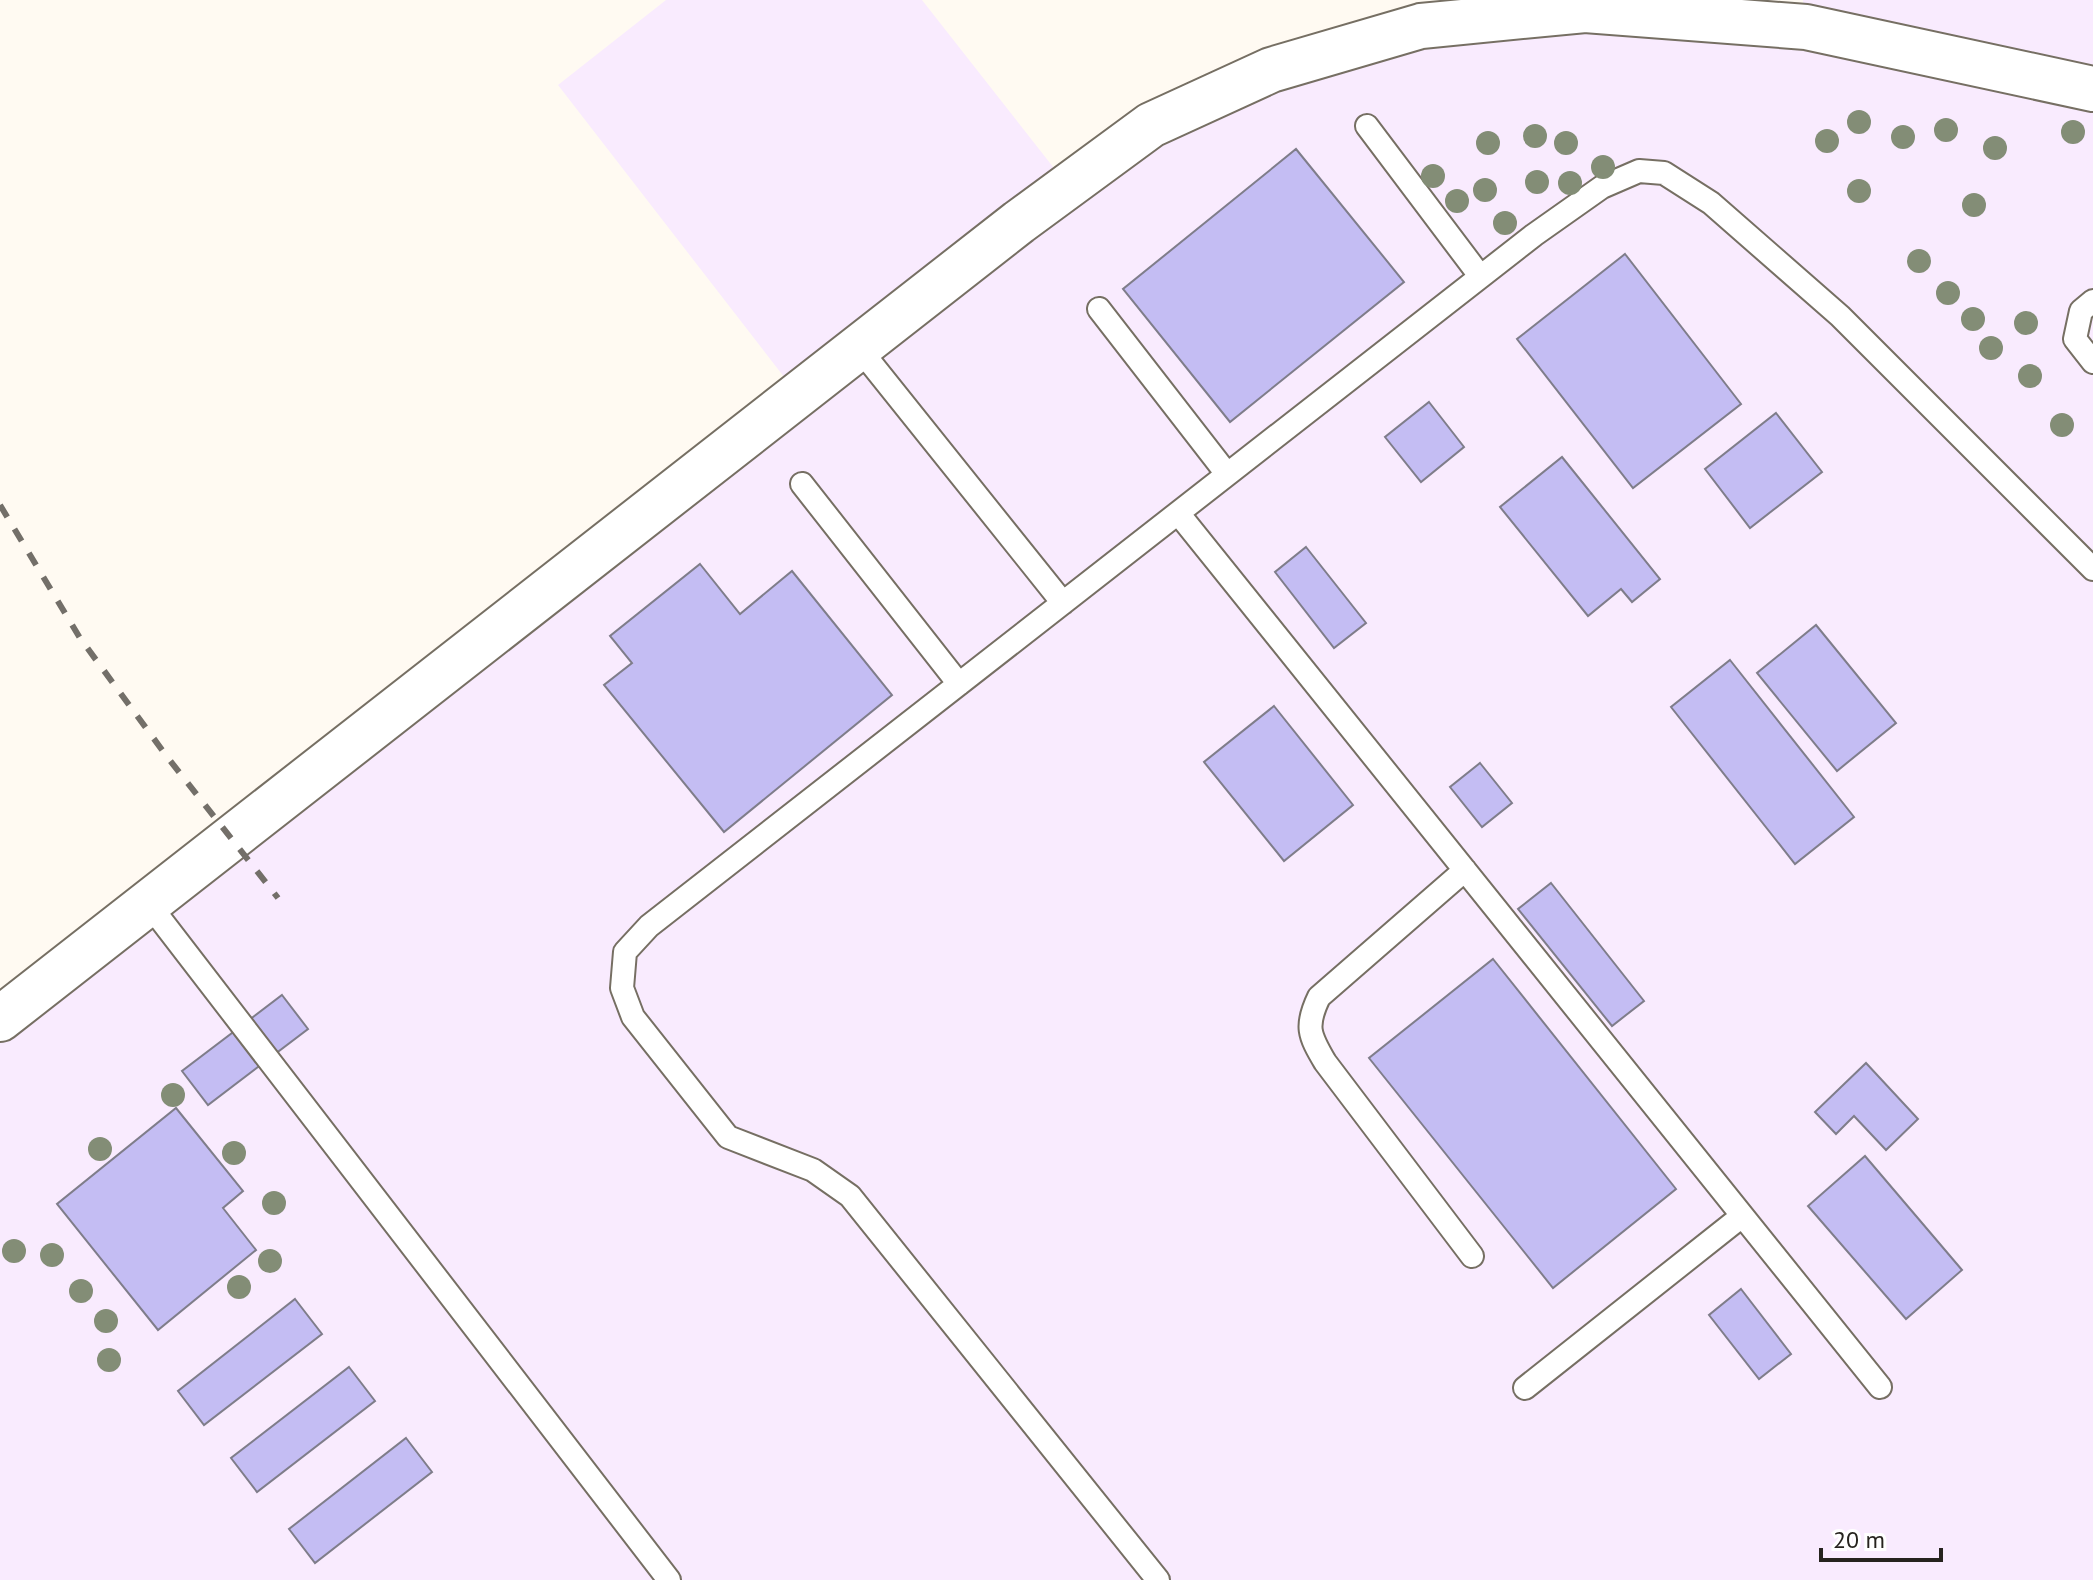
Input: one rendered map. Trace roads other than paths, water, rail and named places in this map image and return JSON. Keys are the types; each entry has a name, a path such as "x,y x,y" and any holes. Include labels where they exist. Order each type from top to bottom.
{"street":[{"path":"0,1019 1019,222 1151,125 1271,70 1421,26 1585,10 1806,27 2093,89"}],"lane":[{"path":"1367,126 1480,276"},
{"path":"1158,1580 850,1196 813,1170 728,1137 633,1017 622,988 625,952 649,926 1480,276 1602,187 1639,171 1664,173 1711,203 1840,316 2093,569"},
{"path":"2093,301 2081,311 2075,339 2093,362"},
{"path":"1099,309 1227,474"},
{"path":"858,347 1063,603"},
{"path":"802,484 959,684"},
{"path":"1178,513 1880,1387"},
{"path":"1465,870 1319,997 1309,1018 1313,1042 1325,1062 1472,1256"},
{"path":"148,903 669,1580"},
{"path":"1525,1388 1742,1216"}],"railway":[{"path":"0,505 80,638 168,758 278,898"}]}
